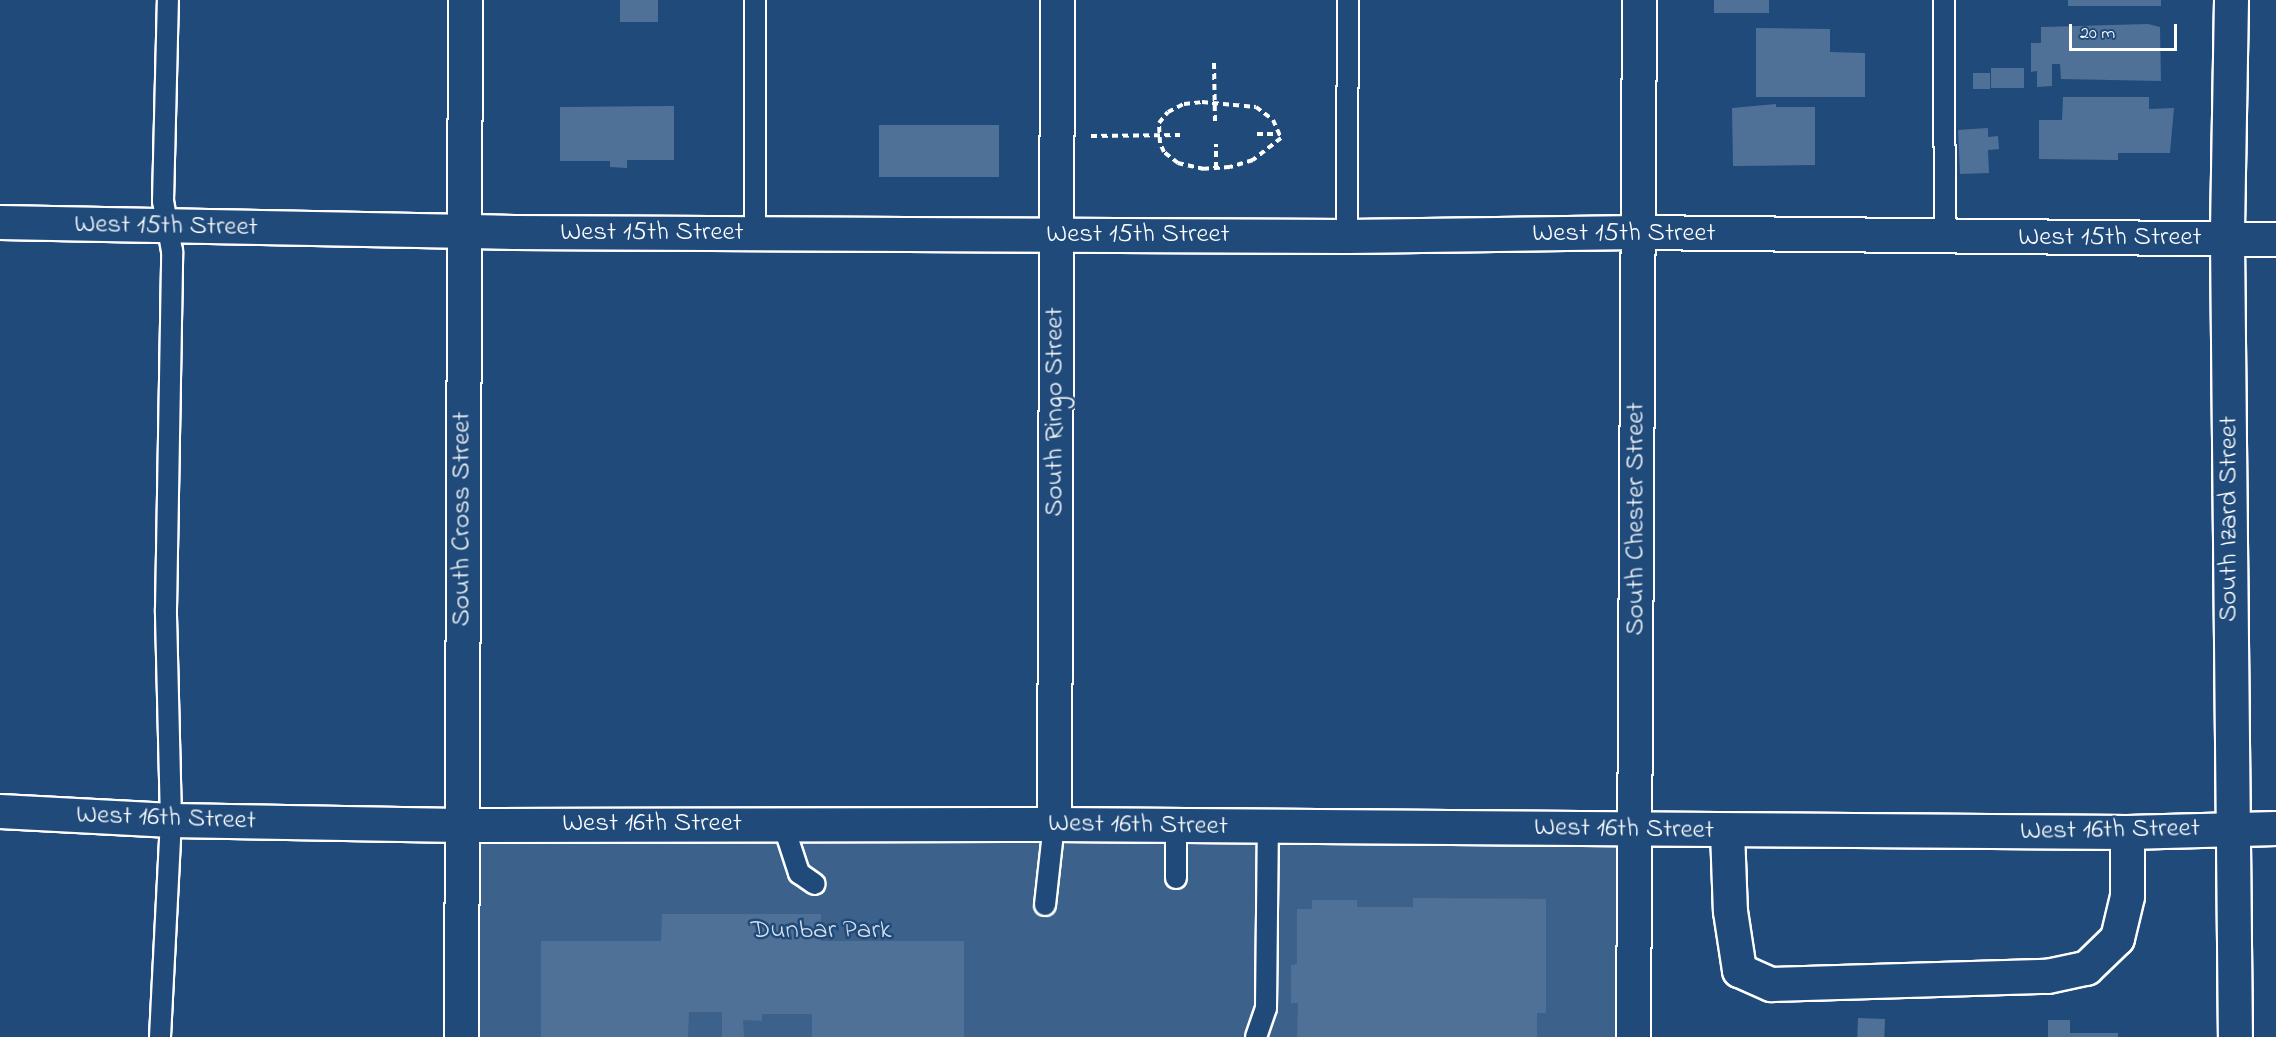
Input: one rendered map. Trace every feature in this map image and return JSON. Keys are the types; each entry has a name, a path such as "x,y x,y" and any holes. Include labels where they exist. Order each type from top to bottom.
{"street":[{"name":"South Cross Street","path":"461,1037 459,825 465,0"},
{"name":"South Ringo Street","path":"1054,824 1057,0"},
{"name":"South Chester Street","path":"1633,1037 1639,0"},
{"name":"South Izard Street","path":"2231,0 2228,239 2231,828 2235,1037"},
{"name":"West 15th Street","path":"0,222 464,232 1347,236 1637,232 1946,238 2276,239"},
{"name":"West 16th Street","path":"0,811 171,820 459,825 1054,824 1636,828 1727,831 2127,832 2276,828"},
{"path":"1727,831 1730,911 1739,970 1771,984 2047,976 2086,968 2117,938 2127,896 2127,832"}],"lane":[{"path":"160,1037 171,820 166,597 172,251 163,201 168,0"},
{"path":"755,0 755,233"},
{"path":"1347,236 1348,0"},
{"path":"1944,0 1946,238"},
{"path":"783,824 799,873 815,884"},
{"path":"1046,905 1054,824"},
{"path":"1176,825 1176,878"},
{"path":"1256,1037 1266,1008 1268,826"}],"path":[{"path":"1214,63 1215,121"},
{"path":"1215,102 1256,107 1273,120 1281,138 1274,147 1253,160 1216,168 1178,163 1164,152 1158,135 1159,123 1168,112 1185,104 1215,102"},
{"path":"1257,134 1280,134"},
{"path":"1091,136 1180,135"},
{"path":"1216,144 1216,168"}],"green space":[{"name":"Dunbar Park","path":"459,825 1636,825 1636,1037 459,1037"}],"building":[{"path":"620,0 658,0 658,22 620,22"},
{"path":"1714,0 1769,0 1769,13 1714,13"},
{"path":"2068,0 2161,0 2161,6 2068,6"},
{"path":"2148,24 2160,27 2161,81 2061,79 2060,64 2052,64 2052,86 2037,87 2037,71 2031,72 2031,43 2041,43 2041,27"},
{"path":"1756,28 1830,29 1830,52 1865,53 1865,97 1756,97"},
{"path":"1991,68 2024,68 2024,88 1991,88"},
{"path":"1973,73 1990,73 1990,89 1973,89"},
{"path":"2063,97 2149,97 2149,109 2174,108 2170,153 2118,153 2118,160 2039,159 2039,120 2062,120"},
{"path":"1776,104 1776,107 1815,107 1815,165 1733,166 1732,108"},
{"path":"674,106 674,160 627,160 627,168 610,167 610,161 560,161 560,107"},
{"path":"879,125 999,125 999,177 879,177"},
{"path":"1988,128 1988,137 1998,136 1999,149 1988,150 1989,173 1960,174 1958,130"},
{"path":"1413,898 1546,899 1546,1013 1537,1013 1537,1037 1297,1037 1298,1003 1291,1003 1291,965 1297,964 1297,909 1312,909 1312,900 1357,900 1357,907 1413,907"},
{"path":"662,914 821,914 821,941 964,941 964,1037 812,1037 812,1014 762,1014 762,1021 743,1020 744,1037 722,1037 722,1012 689,1012 688,1037 541,1037 541,941 661,941"},
{"path":"1858,1018 1885,1019 1884,1037 1857,1037"},
{"path":"2048,1020 2070,1020 2070,1033 2118,1033 2118,1037 2048,1037"}]}
